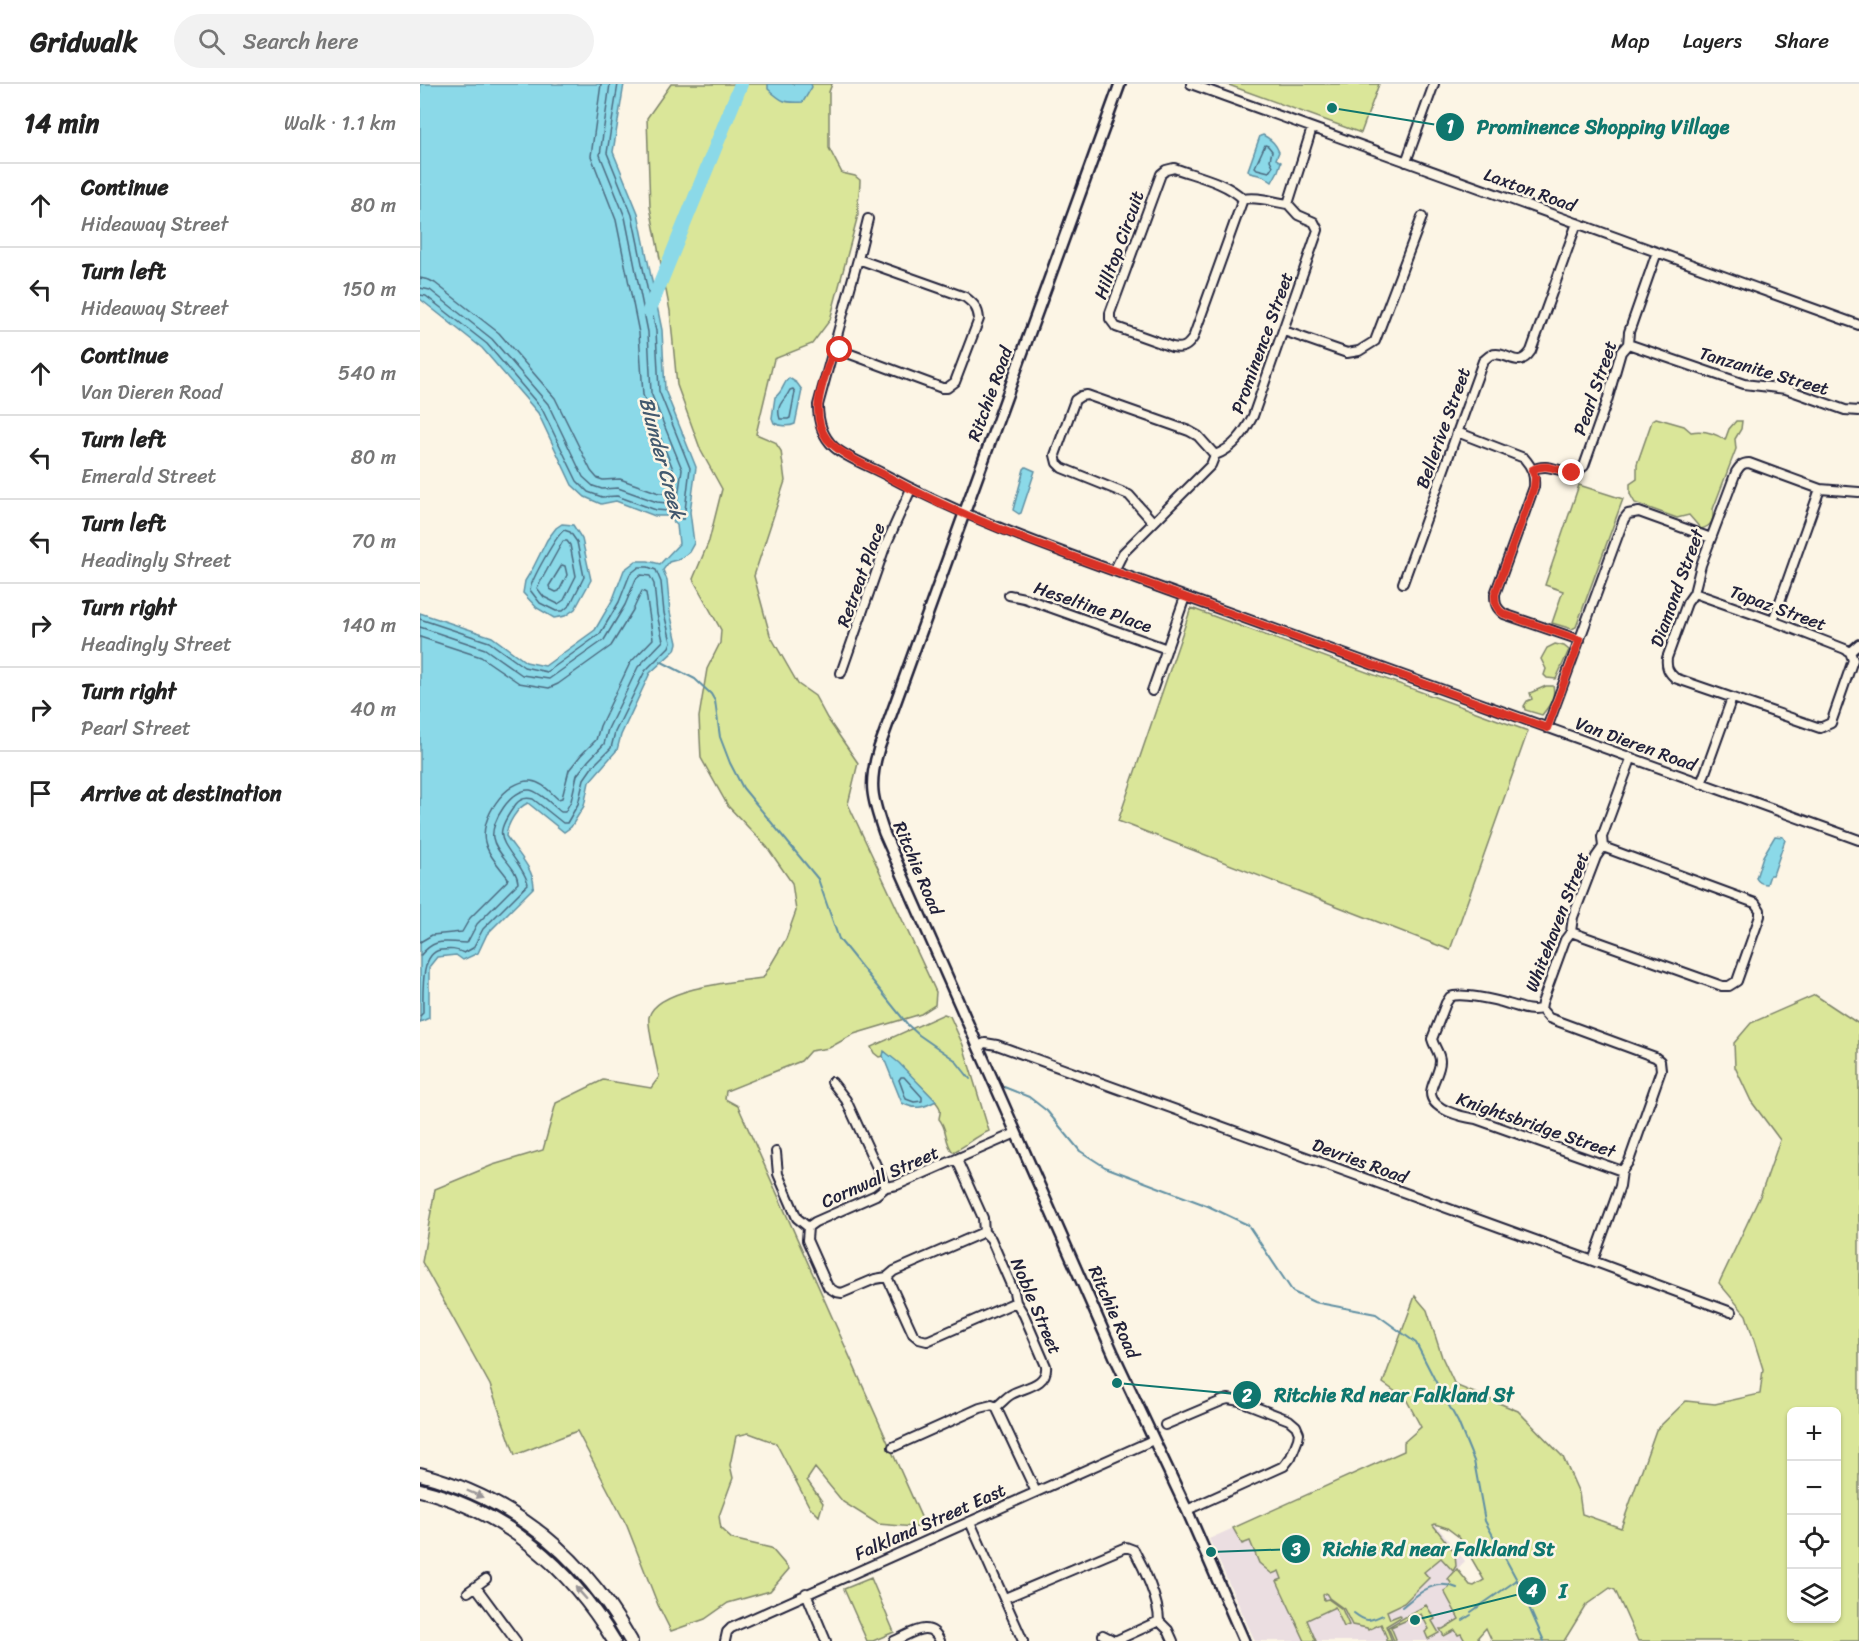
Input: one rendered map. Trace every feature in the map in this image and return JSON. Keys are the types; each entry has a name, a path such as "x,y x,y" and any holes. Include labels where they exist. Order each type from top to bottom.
{"main road":[{"path":"420,1474 481,1496 513,1513 541,1533 575,1563 597,1588 631,1641"},
{"path":"420,1490 454,1501 488,1517 540,1552 585,1597 614,1641"}],"street":[{"name":"Ritchie Road","path":"1120,84 879,748 873,768 872,791 884,833 1244,1641"},
{"name":"Laxton Road","path":"1191,84 1859,325"},
{"path":"1406,162 1434,84"},
{"path":"1288,204 1312,128"},
{"name":"Hilltop Circuit","path":"1174,168 1228,188 1243,199 1188,346 1181,349 1172,347 1116,327 1110,319 1110,313 1161,174 1174,168"},
{"name":"Hilltop Circuit","path":"1243,199 1255,197 1288,204"},
{"name":"Prominence Street","path":"1114,571 1122,553 1211,465 1215,455 1226,451 1245,432 1253,416 1318,230 1314,222 1298,215 1288,204"},
{"path":"1284,331 1347,352 1359,351 1375,341 1422,217"},
{"name":"Van Dieren Road","path":"868,219 818,405 818,417 822,430 835,448 911,489 964,514 1185,597 1859,840"},
{"name":"Bellerive Street","path":"1403,583 1483,361 1491,355 1522,360 1531,351 1577,223"},
{"name":"Pearl Street","path":"1532,470 1547,466 1572,473 1584,466 1607,401 1621,352 1628,344 1629,332 1657,252"},
{"path":"834,348 947,388 955,382 979,319 979,311 975,304 965,297 858,260"},
{"name":"Tanzanite Street","path":"1628,344 1744,384 1786,389 1845,410 1859,411"},
{"path":"1153,522 1129,495 1062,468 1057,463 1055,455 1075,400 1080,396 1088,395 1189,431 1198,436 1215,455"},
{"path":"1456,432 1524,458 1535,477 1534,487 1495,594 1498,610 1580,640"},
{"name":"Diamond Street","path":"1850,652 1853,660 1831,723 1820,728 1675,678 1666,666 1736,472 1744,463 1755,464 1820,489 1859,492"},
{"name":"Retreat Place","path":"841,673 885,547 911,489"},
{"path":"1773,621 1820,489"},
{"path":"1547,728 1624,519 1628,514 1639,512 1711,538"},
{"name":"Topaz Street","path":"1694,593 1850,652"},
{"name":"Heseltine Place","path":"1009,595 1024,598 1167,649"},
{"path":"1152,691 1185,597"},
{"path":"1850,652 1859,644"},
{"path":"1701,784 1732,698"},
{"name":"Whitehaven Street","path":"1593,1260 1620,1186 1622,1171 1629,1161 1661,1070 1660,1061 1655,1057 1549,1018 1541,1009 1565,940 1571,932 1573,917 1596,857 1603,847 1602,837 1631,759"},
{"path":"1571,932 1722,986 1729,986 1737,981 1760,916 1760,910 1755,903 1603,847"},
{"name":"Knightsbridge Street","path":"1541,1009 1525,1010 1506,1003 1460,995 1450,997 1432,1039 1440,1058 1431,1094 1433,1101 1437,1106 1464,1117 1476,1119 1622,1171"},
{"name":"Devries Road","path":"978,1046 985,1043 997,1045 1731,1312"},
{"path":"832,1082 846,1100 886,1187"},
{"name":"Cornwall Street","path":"984,1232 894,1271 887,1277 875,1279 842,1293 828,1287 807,1240 808,1227 815,1222 876,1195 886,1187 897,1185 1016,1133"},
{"path":"776,1152 778,1174 797,1218 808,1227"},
{"name":"Noble Street","path":"893,1447 980,1408 992,1405 996,1407 1008,1395 1042,1380 1047,1372 991,1239 984,1232 983,1218 957,1160"},
{"path":"887,1277 913,1334 927,1341 1016,1302"},
{"path":"1165,1425 1228,1399 1240,1401 1289,1420 1296,1426 1299,1433 1292,1457 1284,1466 1187,1510"},
{"path":"996,1407 1036,1492"},
{"name":"Falkland Street East","path":"725,1639 731,1628 806,1593 1153,1440"},
{"path":"970,1522 1023,1641"},
{"path":"1005,1598 1126,1547 1134,1550 1140,1560 1159,1611 1159,1621 1168,1630 1173,1641"},
{"path":"486,1579 472,1589 516,1641"},
{"path":"806,1593 826,1641"},
{"path":"1103,1635 1115,1641 1159,1621"},
{"path":"894,1641 922,1629 932,1629 940,1641"}],"shaded area":[{"path":"1397,1454 1435,1524 1465,1561 1448,1579 1451,1583 1444,1591 1470,1641 1255,1641 1209,1539"}],"green space":[{"path":"671,84 832,84 829,92 829,148 842,173 855,176 860,180 858,215 830,320 812,344 774,359 756,434 775,442 781,451 785,481 754,576 770,635 798,684 815,696 858,763 848,804 936,992 935,1005 921,1014 854,1034 829,1048 810,1051 801,1061 726,1091 725,1099 738,1106 926,1528 878,1524 843,1502 815,1468 807,1480 823,1503 819,1516 809,1506 776,1443 749,1433 736,1436 730,1465 733,1478 719,1516 721,1529 732,1539 771,1548 789,1569 770,1591 728,1603 705,1619 671,1631 658,1605 627,1526 577,1431 515,1455 490,1385 422,1262 435,1189 493,1165 543,1150 556,1103 603,1080 651,1088 659,1077 649,1021 655,1007 666,999 699,988 763,978 786,939 796,911 792,883 767,847 728,806 701,758 699,717 707,669 720,643 721,630 693,579 709,541 722,489 701,451 677,385 670,311 650,207 647,118"},
{"path":"1226,84 1379,84 1361,133"},
{"path":"1656,418 1684,426 1691,432 1709,433 1725,440 1729,429 1736,421 1742,421 1741,429 1735,439 1736,449 1713,509 1713,519 1705,528 1701,529 1689,515 1677,518 1635,503 1630,494 1630,484 1637,479 1637,464 1652,421"},
{"path":"1579,485 1623,499 1576,627 1572,629 1552,623 1563,591 1545,585"},
{"path":"1191,608 1528,731 1450,950 1118,821"},
{"path":"1555,644 1569,650 1556,679 1547,678 1544,675 1546,669 1541,659 1547,648"},
{"path":"1546,686 1553,686 1554,694 1542,715 1525,710 1524,706 1527,701 1532,699 1530,693"},
{"path":"1815,995 1859,1024 1859,1641 1638,1641 1615,1590 1610,1588 1586,1605 1564,1641 1492,1641 1486,1628 1478,1637 1479,1641 1465,1641 1455,1630 1444,1636 1440,1629 1459,1619 1444,1591 1451,1583 1448,1579 1457,1569 1470,1585 1474,1586 1484,1580 1459,1537 1447,1528 1435,1524 1433,1525 1455,1553 1456,1566 1453,1571 1441,1558 1424,1572 1429,1578 1404,1603 1387,1611 1390,1619 1400,1615 1401,1617 1386,1626 1392,1641 1386,1641 1387,1638 1381,1624 1368,1630 1352,1625 1344,1609 1326,1593 1323,1595 1324,1600 1328,1599 1342,1609 1349,1625 1344,1627 1335,1607 1307,1620 1316,1641 1305,1641 1277,1581 1282,1579 1279,1571 1272,1574 1259,1563 1250,1541 1242,1544 1233,1528 1404,1451 1404,1442 1421,1427 1406,1399 1383,1383 1415,1296 1427,1310 1442,1357 1455,1385 1518,1411 1563,1457 1579,1493 1582,1514 1621,1528 1656,1430 1686,1401 1715,1404 1760,1394 1763,1369 1746,1315 1719,1283 1761,1194 1780,1140 1751,1101 1735,1067 1734,1043 1751,1023"},
{"path":"944,1014 950,1016 963,1045 989,1131 953,1152 939,1119 938,1105 885,1052 879,1057 871,1047"},
{"path":"871,1578 894,1632 873,1641 867,1641 844,1589"},
{"path":"1426,1605 1435,1619 1432,1621 1439,1633 1428,1639 1425,1632 1429,1629 1421,1614 1391,1627 1396,1639 1394,1641 1388,1627"}],"water":[{"path":"420,84 624,84 613,152 638,213 662,330 665,390 696,467 690,512 694,543 689,552 680,559 669,562 663,570 667,580 670,612 677,643 675,650 650,673 621,735 617,750 589,782 584,806 571,827 564,832 528,803 520,808 513,817 506,836 528,867 534,887 487,934 478,953 463,960 456,955 437,957 429,967 429,1018 420,1022 420,613 492,637 526,662 545,666 595,630 613,599 624,570 636,561 660,564 679,544 677,525 667,516 655,516 616,501 601,504 585,497 572,485 538,413 482,348 420,299"},
{"path":"768,84 811,84 812,87 803,102 791,102 777,97 768,89"},
{"path":"1263,135 1276,147 1279,152 1276,159 1281,162 1272,182 1248,170 1260,136"},
{"path":"789,378 802,390 795,424 790,426 774,423 772,418 775,397"},
{"path":"1026,467 1035,471 1019,514 1013,510"},
{"path":"562,524 573,525 582,539 591,580 575,609 565,616 554,618 537,608 523,593 525,581 547,540"},
{"path":"1775,836 1783,837 1785,840 1773,875 1770,875 1767,884 1763,884 1756,878 1763,856"},
{"path":"884,1051 936,1101 919,1107 911,1107 902,1103 883,1056"}],"waterway":[{"name":"Blunder Creek","path":"649,311 741,84"},
{"path":"660,661 695,679 711,694 715,701 720,737 743,788 818,879 839,939 908,1025 955,1060 970,1079"},
{"path":"1004,1087 1029,1097 1047,1111 1080,1151 1105,1167 1208,1206 1248,1225 1293,1292 1314,1302 1376,1314 1416,1343 1458,1422 1474,1461 1485,1521 1517,1580 1544,1641"},
{"path":"1471,1612 1517,1580"},
{"path":"1402,1607 1421,1592 1434,1586 1449,1585 1457,1588"},
{"path":"1354,1613 1368,1620 1383,1615"},
{"path":"1463,1620 1471,1615"}],"place":[{"name":"Prominence Shopping Village","path":"1332,108"},
{"name":"Ritchie Rd near Falkland St","path":"1117,1383"},
{"name":"Richie Rd near Falkland St","path":"1211,1552"},
{"name":"I","path":"1415,1620"}],"route":[{"path":"840,350 834,348 818,405 818,417 822,430 835,448 911,489 964,514 1114,571 1547,728 1580,640 1504,614 1498,610 1495,594 1534,487 1535,477 1532,470 1547,466 1572,473"}]}
